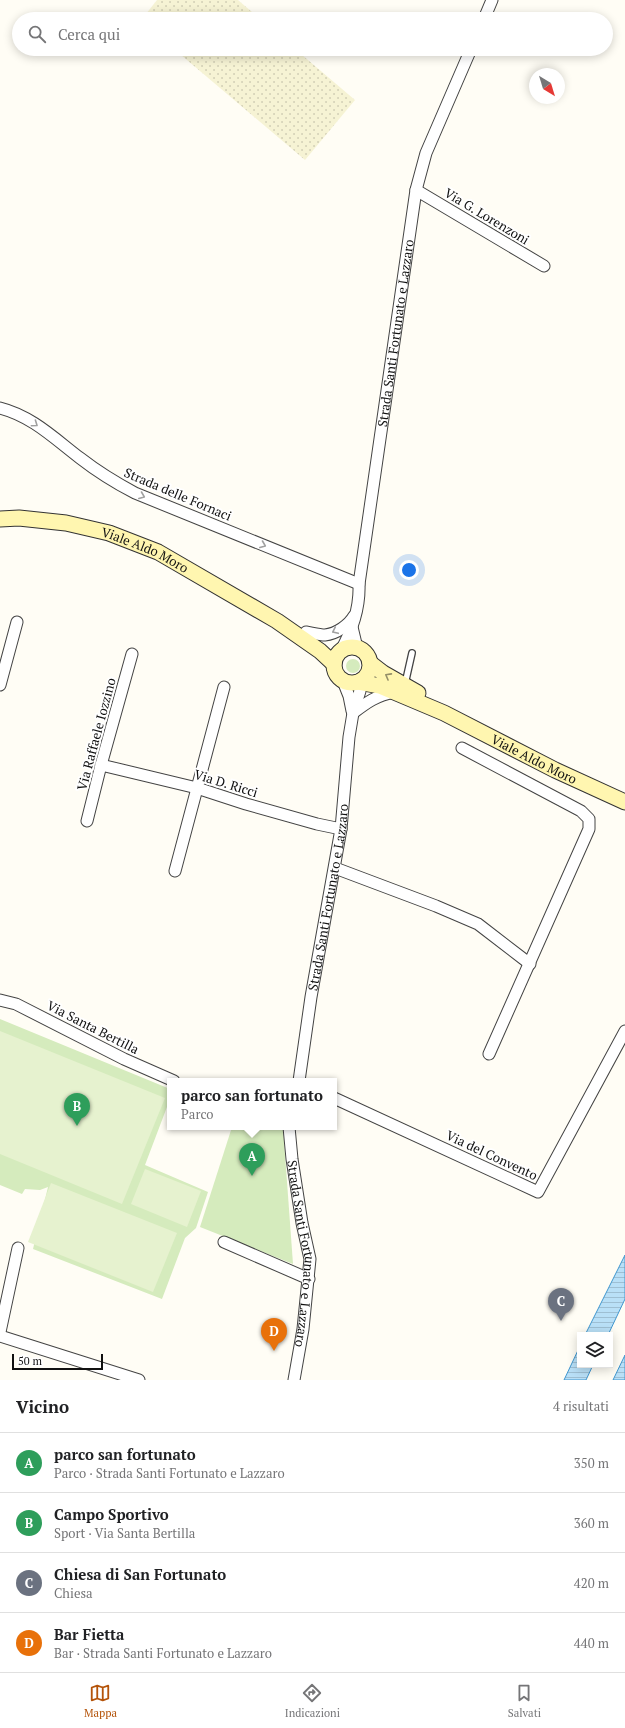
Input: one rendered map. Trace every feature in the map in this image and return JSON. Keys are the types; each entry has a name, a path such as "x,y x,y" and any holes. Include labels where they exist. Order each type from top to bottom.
{"main road":[{"name":"Viale Aldo Moro","path":"0,519 18,518 66,523 108,533 158,552 277,621 320,651 338,657"},
{"name":"Viale Aldo Moro","path":"277,621 306,632 324,642 338,657"},
{"path":"338,657 348,648 357,648"},
{"name":"Strada Santi Fortunato e Lazzaro","path":"357,648 366,654 370,663"},
{"name":"Strada Santi Fortunato e Lazzaro","path":"338,657 336,672 343,680"},
{"name":"Viale Aldo Moro","path":"370,663 383,673 399,689 555,770 625,802"},
{"path":"343,680 350,683 358,682 367,675 370,663"},
{"name":"Viale Aldo Moro","path":"358,682 399,689"}],"street":[{"path":"487,12 492,0"},
{"name":"Strada Santi Fortunato e Lazzaro","path":"338,657 352,626 359,600 359,584 416,190 426,153 468,56"},
{"name":"Via G. Lorenzoni","path":"416,190 544,266"},
{"name":"Strada delle Fornaci","path":"0,408 15,412 33,422 105,477 135,493 359,584"},
{"name":"Viale Aldo Moro","path":"306,632 325,635 337,631 351,621 356,612"},
{"path":"0,685 17,622"},
{"name":"Strada Santi Fortunato e Lazzaro","path":"352,626 357,648"},
{"name":"Via Raffaele Iozzino","path":"88,822 101,765 132,654"},
{"name":"Strada Santi Fortunato e Lazzaro","path":"343,680 353,713"},
{"name":"Strada Santi Fortunato e Lazzaro","path":"299,1078 311,997 341,829 349,737 353,713 360,691 358,682"},
{"path":"175,871 224,687"},
{"path":"353,713 373,699 399,689"},
{"path":"462,748 581,811 589,818 589,829 489,1054"},
{"name":"Via D. Ricci","path":"101,765 197,788 246,804 317,824 341,829"},
{"path":"335,868 436,906 478,924 530,964"},
{"name":"Via Santa Bertilla","path":"0,1000 16,1004 124,1059 167,1078"},
{"name":"Via del Convento","path":"337,1099 538,1192 625,1031"},
{"name":"Strada Santi Fortunato e Lazzaro","path":"289,1130 292,1159 302,1223 310,1260 303,1329 294,1380"},
{"path":"224,1242 309,1279"},
{"path":"0,1332 18,1248"},
{"path":"0,1336 119,1377 138,1380"}],"lane":[{"path":"399,689 412,653"}],"shaded area":[{"path":"157,0 238,0 252,12 148,12"},
{"path":"182,56 303,56 355,100 305,160"}],"green space":[{"path":"350,659 356,659 360,663 360,669 356,673 350,673 346,669 346,663"},
{"path":"0,1019 167,1088 167,1107 145,1165 208,1192 196,1228 185,1238 162,1299 33,1249 48,1187 40,1190 25,1189 22,1194 0,1185"},
{"path":"0,1031 165,1098 122,1204 0,1154"},
{"path":"231,1130 283,1130 293,1264 200,1227"},
{"path":"145,1169 201,1191 187,1227 131,1204"},
{"path":"51,1183 177,1233 153,1292 28,1242"}],"water":[{"path":"625,1255 625,1299 609,1332 586,1332"},
{"path":"577,1352 577,1368 592,1368 586,1380 564,1380"},
{"path":"625,1355 625,1380 613,1380"}],"place":[{"name":"Campo Sportivo","path":"77,1126"},
{"name":"parco san fortunato","path":"252,1176"},
{"name":"Chiesa di San Fortunato","path":"561,1321"},
{"name":"Bar Fietta","path":"274,1351"}]}
